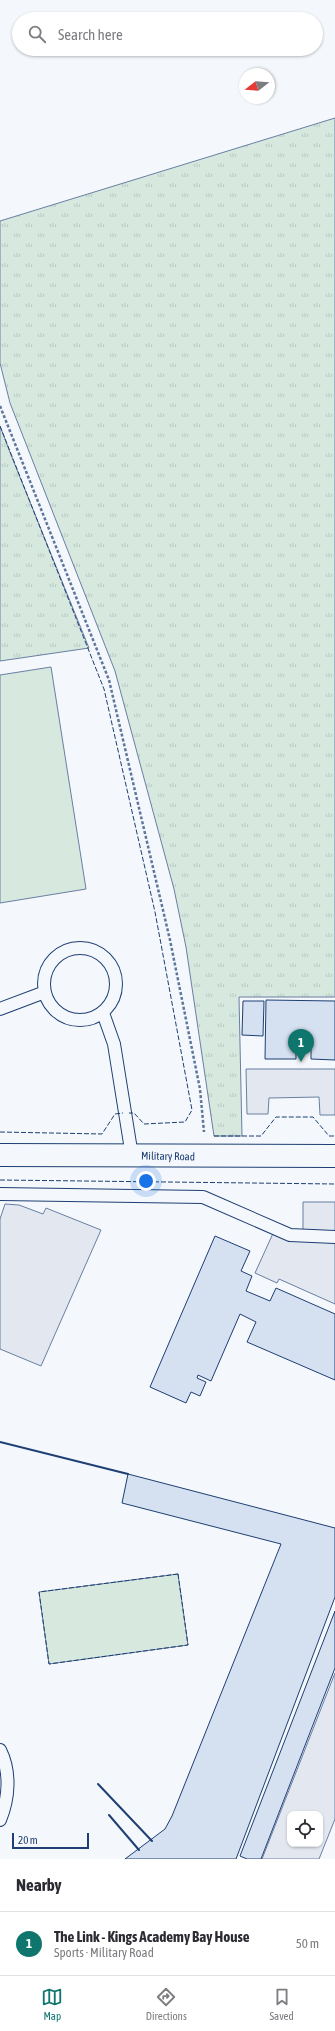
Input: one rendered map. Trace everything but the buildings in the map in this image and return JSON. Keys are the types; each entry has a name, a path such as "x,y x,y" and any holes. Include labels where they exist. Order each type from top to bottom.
{"street":[{"name":"Military Road","path":"0,1155 206,1157 335,1156"}],"lane":[{"path":"74,948 86,948 97,952 107,960 114,970 117,981 116,993 111,1004 103,1013 92,1019 80,1021 68,1019 57,1013 49,1004 45,992 44,980 47,969 54,959 63,952 74,948"},
{"path":"0,1009 45,992"},
{"path":"103,1013 114,1044 132,1156"},
{"path":"0,1194 203,1197 290,1235 335,1237"},
{"path":"0,1750 5,1764 8,1785 5,1805 0,1820"}],"path":[{"path":"0,406 109,680 170,940 200,1088 206,1157"}],"green space":[{"path":"335,118 335,997 239,997 242,1136 214,1136 186,947 174,889 115,671 10,403 0,363 0,221"},
{"path":"0,426 11,455 89,648 0,661"},
{"path":"51,667 86,889 0,903 0,675"},
{"path":"178,1574 188,1645 49,1664 39,1592"}],"shaded area":[{"path":"246,1069 335,1069 335,1115 320,1115 319,1097 269,1098 268,1114 247,1114"},
{"path":"303,1202 335,1202 335,1304 279,1279 277,1283 255,1273 275,1229 303,1236"},
{"path":"5,1204 19,1205 43,1214 46,1208 101,1230 41,1366 0,1349 0,1219"},
{"path":"335,1673 335,1819 319,1859 262,1859"}],"fence":[{"path":"0,426 104,689 155,912 192,1110 185,1122 144,1124 134,1113 129,1113"},
{"path":"0,1132 102,1134 115,1114 123,1113"},
{"path":"214,1136 261,1136 276,1117 313,1117 329,1136 335,1136"},
{"path":"0,1180 335,1184"},
{"path":"178,1574 188,1645 49,1664 39,1592 178,1574"}],"wall":[{"path":"0,1442 128,1474"},
{"path":"98,1784 152,1841"},
{"path":"109,1815 139,1850"}],"place":[{"name":"The Link - Kings Academy Bay House","path":"301,1062"}]}
